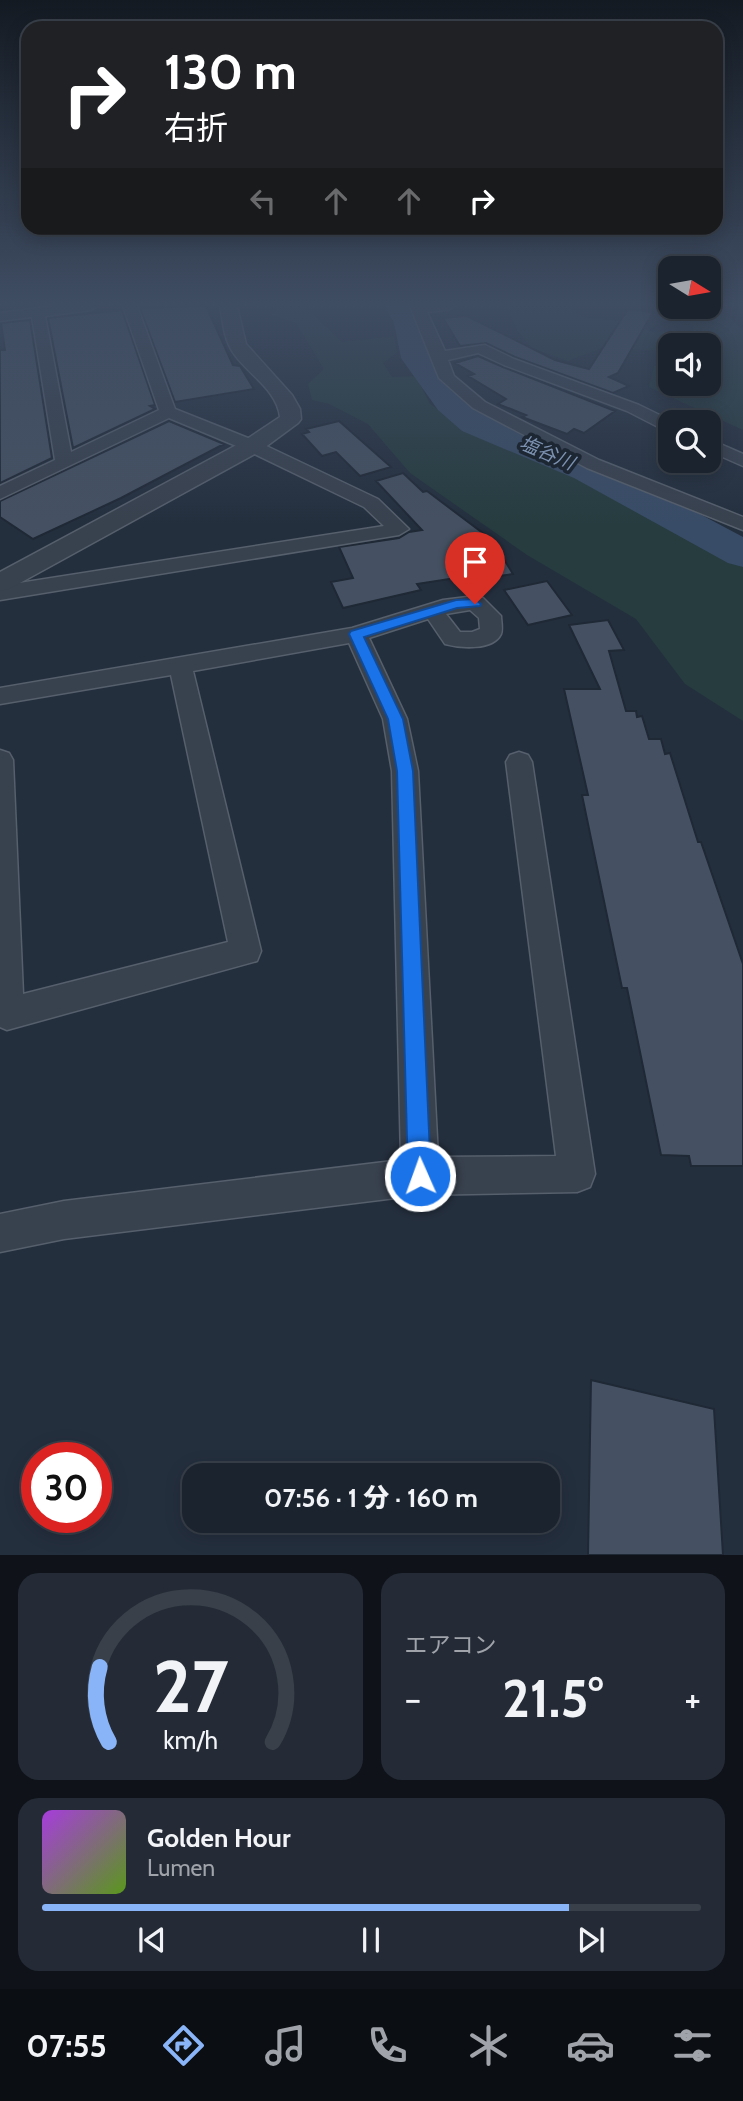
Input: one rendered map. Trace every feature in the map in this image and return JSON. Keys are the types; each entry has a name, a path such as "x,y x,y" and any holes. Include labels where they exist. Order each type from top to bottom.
{"street":[{"path":"49,379 64,462"},
{"path":"156,379 168,412"},
{"path":"0,583 252,446 291,419 292,412 267,379"},
{"path":"448,379 479,405 593,464 743,524"},
{"path":"554,379 658,420"},
{"path":"0,493 168,412 252,446 371,503 398,529 0,593"},
{"path":"721,450 743,461"},
{"path":"0,696 356,634 433,611"},
{"path":"356,634 395,719 405,771 420,1176"},
{"path":"0,760 7,1014 246,951 180,664"},
{"path":"0,1233 64,1220 420,1176 577,1174 519,762"}],"green space":[{"path":"314,379 417,379 430,404 468,429 517,447 605,488 743,567 743,721 685,684 636,619 527,555 410,473 368,424 329,404 312,400 308,384"},
{"path":"651,379 658,379 658,391 649,387"},
{"path":"721,379 743,379 743,430 721,420 721,410 699,410 669,396 721,396"}],"building":[{"path":"0,379 39,379 52,458 0,483"},
{"path":"60,379 146,379 155,405 150,406 155,409 73,448"},
{"path":"166,379 248,379 254,389 175,402"},
{"path":"472,379 532,379 615,411 584,433 574,429 567,434 522,417 526,415 498,404 506,399"},
{"path":"574,379 612,379 629,386 613,393"},
{"path":"169,421 224,444 121,498 33,539 0,517 0,501"},
{"path":"339,421 391,467 360,476 336,452 322,456 302,434 309,432 306,429"},
{"path":"403,473 423,492 427,491 492,540 513,574 478,579 475,575 417,584 421,590 343,608 331,582 353,578 339,547 399,538 409,532 422,530 376,481"},
{"path":"547,581 572,615 528,625 504,590"},
{"path":"608,620 624,650 609,651 626,711 636,711 637,717 642,716 649,739 661,739 665,754 670,753 698,842 701,842 743,964 743,1166 691,1166 689,1156 661,1155 627,988 622,988 582,795 588,795 564,689 600,689 569,625"},
{"path":"591,1380 714,1409 723,1555 588,1555"}],"waterway":[{"name":"塩谷川","path":"432,379 450,403 475,423 588,470 743,554"}],"route":[{"path":"420,1176 405,771 395,719 356,634 456,604 475,604"}]}
